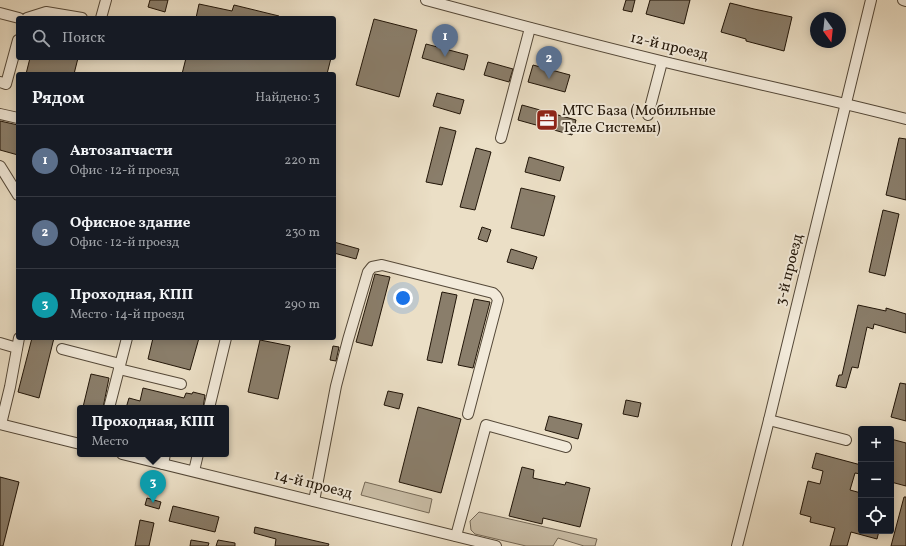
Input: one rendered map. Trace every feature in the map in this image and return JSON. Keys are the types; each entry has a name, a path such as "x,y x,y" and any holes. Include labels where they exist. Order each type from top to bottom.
{"street":[{"path":"101,16 106,0"},
{"name":"12-й проезд","path":"426,0 662,62 846,103 906,119"},
{"name":"3-й проезд","path":"737,546 871,0"},
{"path":"33,16 46,12 70,16"},
{"path":"0,13 16,17"},
{"path":"502,138 530,28"},
{"path":"0,82 6,84 16,47"},
{"path":"648,115 662,62"},
{"path":"0,114 16,118"},
{"path":"0,166 16,193"},
{"path":"314,501 336,386 368,272 372,267 382,265 493,293 496,296 498,300 468,414"},
{"path":"110,405 126,340"},
{"path":"210,405 226,340"},
{"path":"0,343 18,343 1,424 77,443"},
{"path":"62,348 180,384"},
{"path":"769,420 846,440"},
{"path":"453,546 486,425 566,447"},
{"name":"14-й проезд","path":"148,457 164,459 194,472 496,546"},
{"path":"194,472 197,457"}],"shaded area":[{"path":"365,482 432,499 429,513 361,495"},
{"path":"479,512 597,539 595,546 584,546 558,538 553,546 526,546 475,534 471,530 470,521"}],"building":[{"path":"150,0 168,0 165,12 148,7"},
{"path":"626,0 635,0 632,12 623,10"},
{"path":"650,0 690,0 684,24 646,14"},
{"path":"730,3 792,17 784,51 746,41 746,39 721,32"},
{"path":"199,4 232,11 234,5 279,16 196,16"},
{"path":"374,19 417,30 399,97 356,85"},
{"path":"426,44 468,55 464,70 422,58"},
{"path":"30,60 78,60 74,72 26,72"},
{"path":"186,60 330,60 328,72 182,72"},
{"path":"488,62 513,69 509,82 484,75"},
{"path":"533,65 570,75 565,92 528,82"},
{"path":"437,93 464,100 460,114 433,106"},
{"name":"МТС База (Мобильные Теле Системы)","path":"522,105 576,120 572,135 518,120"},
{"path":"0,121 16,125 16,154 0,150"},
{"path":"440,127 456,131 442,185 426,182"},
{"path":"899,138 906,139 906,200 886,195"},
{"path":"476,148 491,152 475,210 460,207"},
{"path":"529,157 564,167 560,181 525,172"},
{"path":"521,188 555,196 544,236 511,228"},
{"path":"883,210 899,214 885,276 869,272"},
{"path":"482,227 491,230 487,242 478,239"},
{"path":"336,243 359,249 356,259 336,254"},
{"path":"511,249 537,257 533,269 507,262"},
{"path":"375,274 390,277 372,346 356,342"},
{"path":"442,292 457,295 442,363 427,360"},
{"path":"474,299 490,302 473,368 458,365"},
{"path":"858,305 886,311 886,308 906,314 906,333 874,324 873,329 867,327 858,368 852,367 846,388 836,386 839,375 842,375"},
{"path":"31,340 54,340 39,398 18,392"},
{"path":"153,340 198,340 190,370 148,359"},
{"path":"260,340 290,346 278,399 248,392"},
{"path":"333,346 339,347 336,361 330,360"},
{"path":"91,374 109,378 104,405 83,405"},
{"path":"900,383 906,384 906,421 891,417"},
{"path":"143,388 184,398 186,393 192,394 193,392 205,395 203,405 127,405 129,398 140,401"},
{"path":"388,391 403,394 399,409 384,405"},
{"path":"626,400 641,403 638,417 623,414"},
{"path":"418,407 461,419 441,493 399,482"},
{"path":"549,416 582,424 578,439 545,430"},
{"path":"894,440 906,443 906,486 894,483"},
{"path":"816,453 858,464 858,474 855,473 850,490 858,492 858,534 851,532 847,546 830,546 835,528 810,522 811,517 800,514 808,481 820,484 823,471 812,468"},
{"path":"522,467 534,470 533,478 565,485 566,482 590,488 580,527 543,518 542,524 509,516"},
{"path":"0,477 19,482 3,546 0,546"},
{"path":"904,497 906,497 906,546 891,546"},
{"path":"147,498 161,502 159,509 145,505"},
{"path":"173,506 219,517 215,532 169,521"},
{"path":"140,520 154,523 149,546 135,546"},
{"path":"255,527 329,544 328,546 275,546 276,539 254,533"},
{"path":"858,534 878,534 877,539"},
{"path":"191,540 209,543 208,546 190,546"},
{"path":"218,540 235,543 235,546 216,546"}],"place":[{"name":"Автозапчасти","path":"445,57"},
{"name":"Офисное здание","path":"549,79"},
{"name":"МТС База (Мобильные Теле Системы)","path":"547,120"},
{"name":"Проходная, КПП","path":"153,503"}]}
